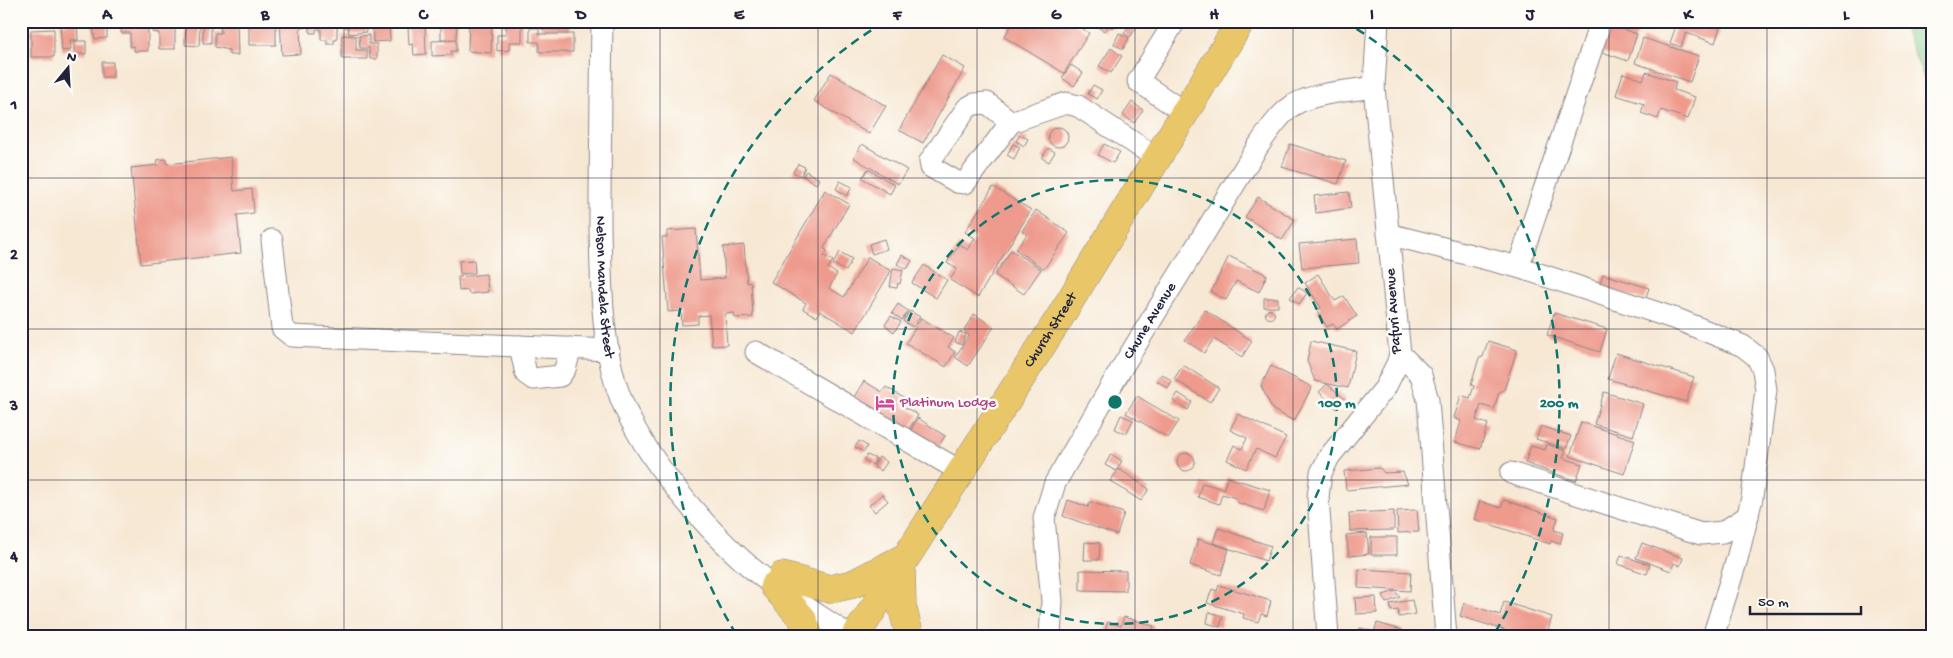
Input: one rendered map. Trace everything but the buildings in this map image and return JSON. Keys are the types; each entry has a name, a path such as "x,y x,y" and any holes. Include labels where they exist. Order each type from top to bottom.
{"main road":[{"name":"Church Street","path":"860,635 902,561 1060,317 1241,21"},
{"path":"778,581 830,590 853,584 902,561 902,606 910,637"},
{"path":"778,581 802,618 810,637"}],"street":[{"name":"Nelson Mandela Street","path":"602,21 601,286 616,387 629,417 653,457 706,524 740,559 778,581 860,635"},
{"path":"1175,21 1138,81 1185,113"},
{"name":"Pafuri Avenue","path":"1328,637 1318,497 1321,473 1329,457 1385,388 1398,364 1400,354 1374,87 1378,21"},
{"path":"1518,267 1601,21"},
{"name":"Chune Avenue","path":"1050,637 1052,601 1044,518 1055,483 1088,424 1250,159 1277,120 1290,107 1306,99 1374,87"},
{"path":"1011,122 1058,106 1073,104 1157,158"},
{"path":"1388,234 1518,267 1679,320 1743,346 1756,357 1763,370 1766,390 1752,498 1713,637"},
{"path":"272,240 282,328 292,336 609,350"},
{"path":"520,346 526,374 532,380 560,376 565,369 571,348"},
{"path":"756,352 960,471"},
{"path":"1400,354 1421,375 1428,400 1446,637"},
{"path":"1511,473 1701,534 1723,532 1748,516"}],"green space":[{"path":"1901,21 1932,21 1932,98"}],"place":[{"name":"Platinum Lodge","path":"885,403"}]}
